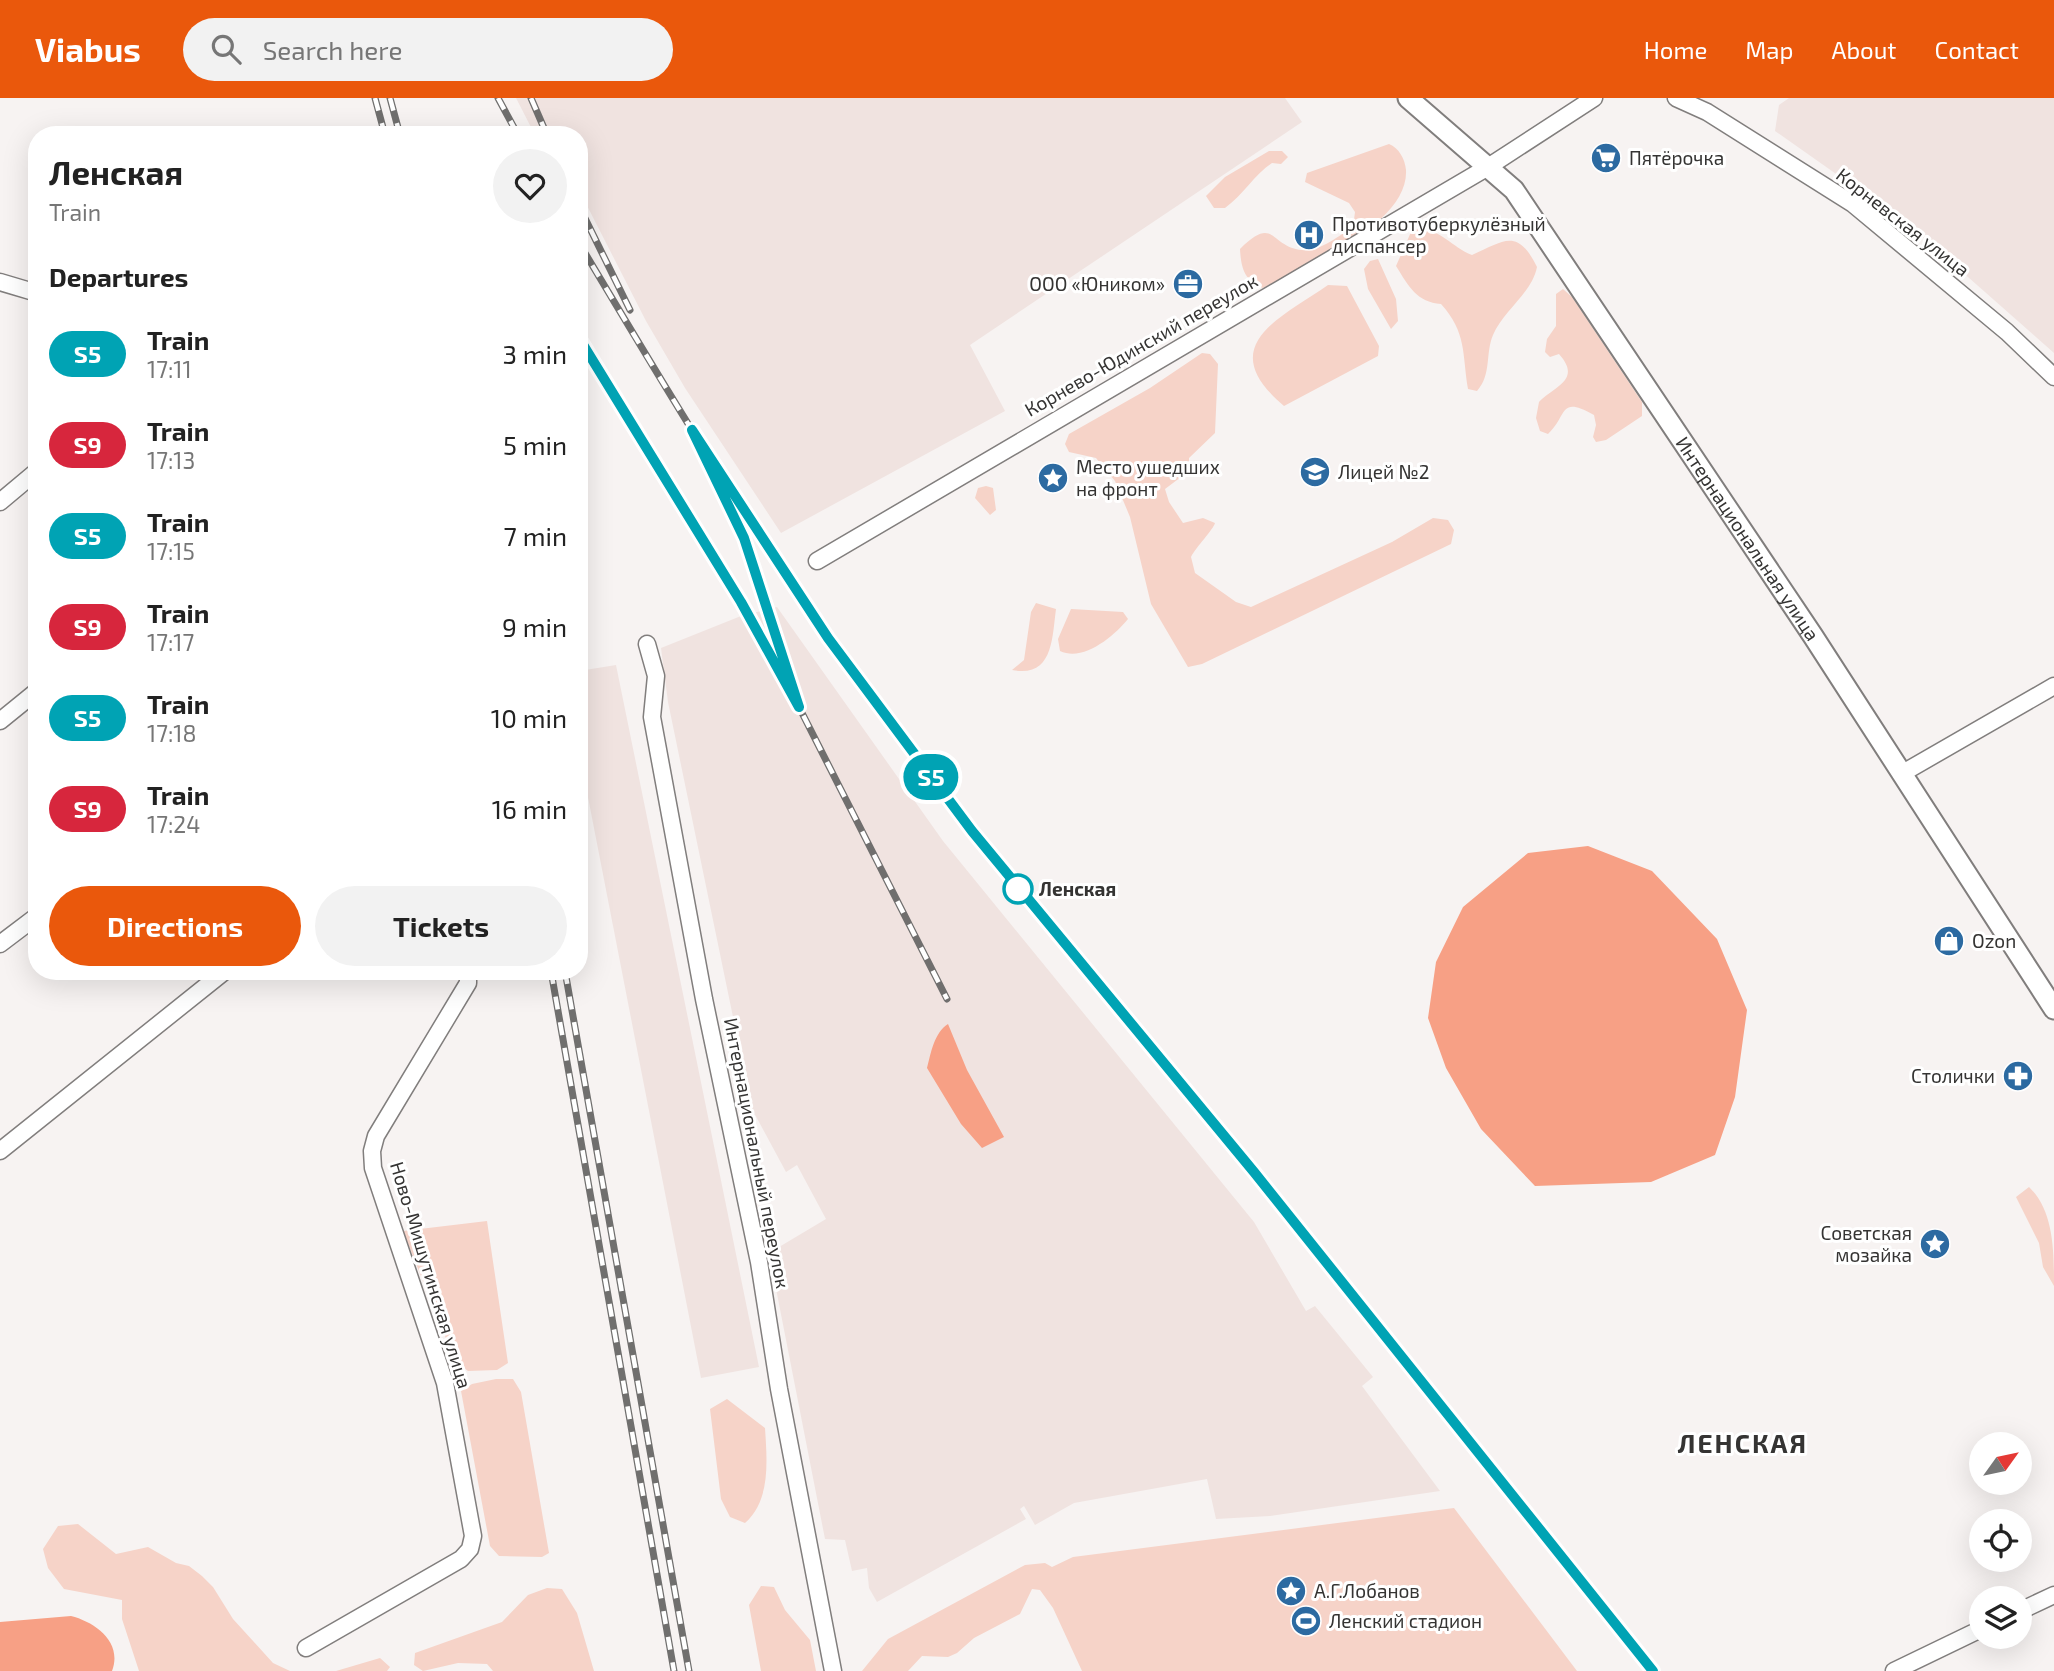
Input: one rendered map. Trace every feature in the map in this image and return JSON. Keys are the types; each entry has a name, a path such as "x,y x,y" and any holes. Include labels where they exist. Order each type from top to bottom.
{"street":[{"name":"Интернациональная улица","path":"1408,98 1514,190 1813,636 2054,1009"},
{"path":"1488,167 1594,98"},
{"name":"Корневская улица","path":"1676,98 1707,112 1853,204 2007,332 2054,377"},
{"name":"Корнево-Юдинский переулок","path":"817,561 1488,167"},
{"path":"0,282 28,290"},
{"path":"0,502 28,479"},
{"name":"Интернациональный переулок","path":"646,644 656,676 653,717 704,999 759,1262 779,1389 833,1671"},
{"path":"1901,774 2054,686"},
{"path":"0,721 28,698"},
{"path":"0,944 28,923"},
{"path":"3,1142 213,980"},
{"name":"Ново-Мишутинская улица","path":"306,1648 461,1559 470,1549 473,1536 445,1383 373,1168 372,1151 376,1136 468,980"},
{"path":"2032,1605 2054,1595"},
{"path":"1894,1671 1969,1635"}],"shaded area":[{"path":"516,98 1285,98 1302,122 970,345 1005,411 781,533 685,388 646,321 588,208 588,126 530,126"},
{"path":"1789,98 2054,98 2054,353 1866,187 1856,188 1775,131 1779,105"},
{"path":"1389,144 1401,154 1406,170 1402,190 1391,209 1373,226 1327,255 1263,288 1248,277 1240,249 1260,234 1272,235 1292,248 1309,250 1329,243 1353,227 1355,212 1349,203 1305,182 1307,173"},
{"path":"1269,151 1282,151 1288,157 1281,164 1272,163 1225,208 1214,208 1206,196 1225,177"},
{"path":"1419,228 1440,235 1472,255 1501,242 1516,242 1530,254 1537,267 1530,285 1493,335 1485,378 1477,391 1468,389 1462,344 1455,324 1441,304 1426,300 1414,292 1396,266 1411,232"},
{"path":"1378,259 1396,299 1398,321 1391,329 1368,289 1364,269 1370,261"},
{"path":"1328,285 1347,286 1379,346 1378,356 1284,406 1263,385 1254,367 1254,350 1261,336 1274,322"},
{"path":"1563,289 1572,297 1642,402 1642,416 1606,440 1596,442 1593,437 1596,425 1594,415 1583,409 1569,407 1548,434 1540,431 1536,418 1539,402 1564,382 1567,376 1568,370 1559,354 1550,357 1545,352 1547,339 1556,326 1556,294"},
{"path":"1202,353 1210,354 1218,364 1215,433 1189,458 1189,471 1165,489 1169,502 1183,523 1203,518 1215,523 1191,557 1195,573 1236,602 1251,607 1392,542 1433,518 1448,520 1454,530 1451,544 1202,664 1188,667 1151,604 1130,517 1115,481 1096,458 1069,452 1065,444 1069,434 1150,388"},
{"path":"978,488 993,488 996,510 990,515 975,498"},
{"path":"1036,603 1056,609 1048,654 1036,668 1012,670 1024,660 1031,612"},
{"path":"777,607 943,841 1254,1222 1306,1311 1315,1306 1373,1377 1362,1386 1440,1491 1270,1516 1216,1519 1207,1479 1074,1503 1035,1525 1024,1506 1020,1509 1026,1519 877,1602 869,1588 867,1568 852,1571 845,1540 825,1539 769,1253 826,1219 797,1165 786,1172 752,1109 668,702 661,648 741,616"},
{"path":"1071,609 1123,612 1128,619 1098,646 1079,653 1069,653 1060,651 1058,639"},
{"path":"616,665 759,1367 701,1378 588,797 588,670"},
{"path":"1588,846 1652,871 1717,939 1747,1010 1735,1097 1715,1155 1651,1182 1535,1186 1481,1129 1446,1068 1428,1018 1436,962 1463,907 1528,853"},
{"path":"948,1024 967,1070 1004,1137 982,1148 961,1124 927,1068 936,1038"},
{"path":"2029,1187 2048,1220 2053,1246 2054,1286 2043,1267 2039,1243 2016,1197"},
{"path":"487,1221 508,1363 497,1370 468,1371 455,1361 403,1231"},
{"path":"513,1379 521,1392 549,1553 542,1557 499,1556 490,1546 461,1391 472,1384"},
{"path":"727,1399 765,1428 766,1479 759,1503 745,1523 730,1517 721,1499 710,1409"},
{"name":"Ленский стадион","path":"1454,1508 1577,1671 1082,1671 1053,1608 1040,1590 1032,1589 1020,1614 974,1638 957,1653 948,1657 922,1656 908,1671 862,1671 888,1639 1025,1565 1045,1563 1052,1567 1073,1557"},
{"path":"78,1524 116,1554 148,1547 176,1563 189,1566 213,1587 233,1619 273,1663 290,1671 139,1671 122,1619 122,1600 64,1589 48,1568 43,1549 58,1526"},
{"path":"761,1586 774,1587 785,1610 810,1640 816,1671 761,1671 749,1605"},
{"path":"547,1588 562,1589 577,1613 594,1671 493,1671 487,1664 458,1663 423,1671 414,1665 415,1653 502,1622 528,1595"},
{"path":"71,1616 89,1623 105,1635 114,1651 112,1671 0,1671 0,1622"},
{"path":"380,1658 390,1667 387,1671 336,1671"}],"railway":[{"path":"375,98 383,126"},
{"path":"390,98 398,126"},
{"path":"498,98 513,126"},
{"path":"531,98 543,126"},
{"path":"588,224 630,310"},
{"path":"588,258 731,493 795,591 929,777 1405,1359 1653,1671"},
{"path":"588,353 741,602 778,670"},
{"path":"726,495 744,538 799,707 947,999"},
{"path":"553,980 674,1671"},
{"path":"567,980 689,1671"}],"train":[{"name":"S5","path":"588,353 741,602 799,707 759,593 744,538 723,489 692,430 828,638 972,831 1254,1172 1653,1671"}],"place":[{"name":"Пятёрочка","path":"1606,158"},
{"name":"Противотуберкулёзный диспансер","path":"1309,235"},
{"name":"ООО «Юником»","path":"1188,284"},
{"name":"Лицей №2","path":"1315,472"},
{"name":"Место ушедших на фронт","path":"1053,478"},
{"name":"Ленская","path":"1018,889"},
{"name":"Ozon","path":"1949,941"},
{"name":"Столички","path":"2018,1076"},
{"name":"Советская мозайка","path":"1935,1244"},
{"name":"А.Г.Лобанов","path":"1291,1591"},
{"name":"Ленский стадион","path":"1306,1621"}],"district":[{"name":"ЛЕНСКАЯ","path":"1743,1444"}]}
